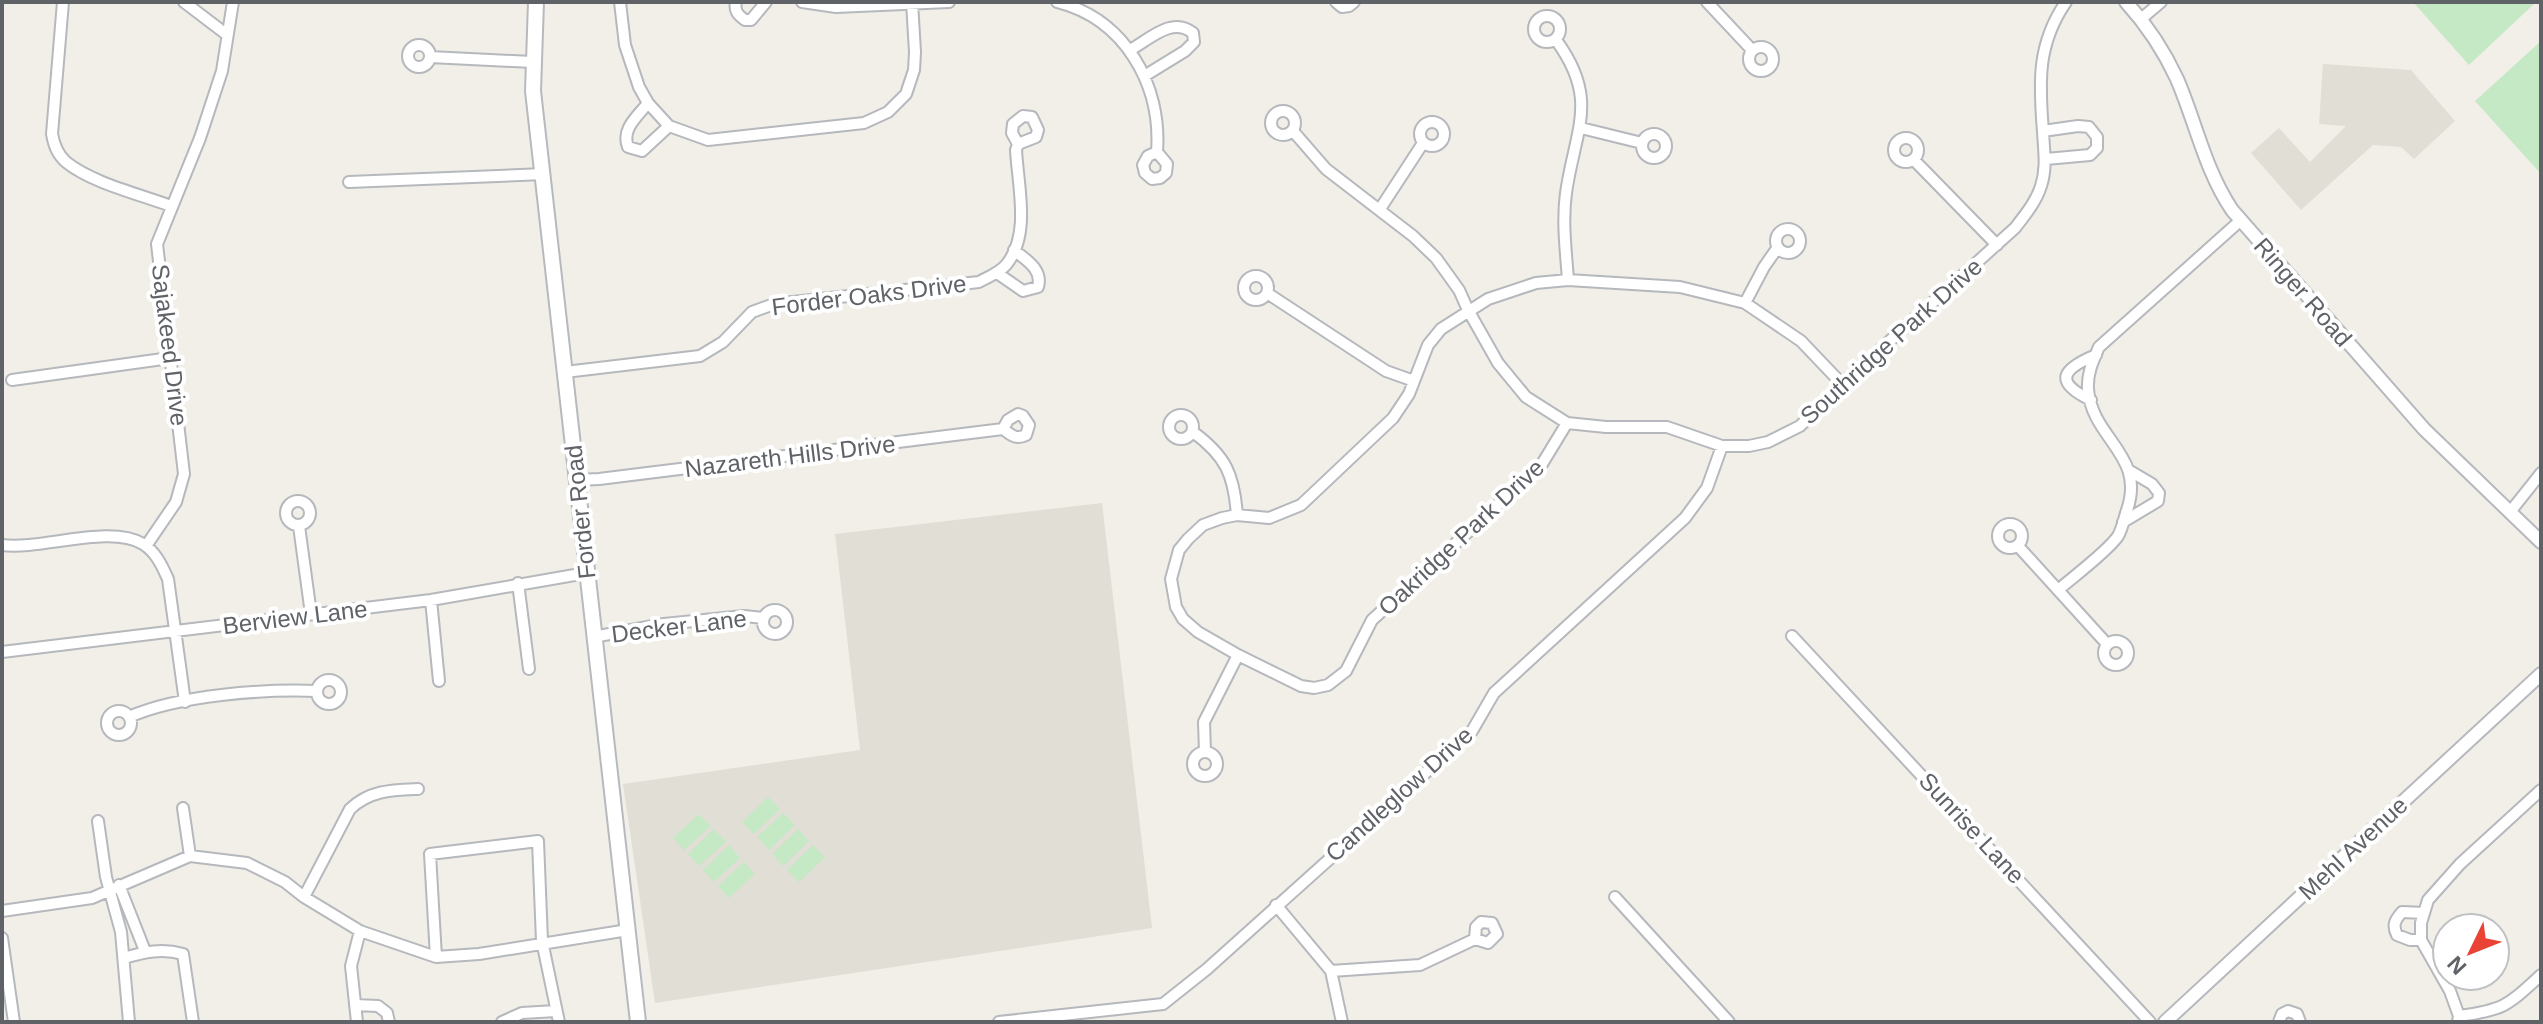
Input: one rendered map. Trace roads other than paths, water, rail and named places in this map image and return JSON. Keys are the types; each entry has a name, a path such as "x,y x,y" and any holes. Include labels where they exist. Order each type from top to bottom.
{"main road":[{"name":"Forder Road","path":"536,2 533,91 638,1022"}],"street":[{"path":"63,2 52,134 55,148 64,160 86,174 171,206"},
{"path":"184,2 226,34"},
{"name":"Sajakeed Drive","path":"146,546 176,502 184,474 157,244 200,138 222,71 233,2"},
{"path":"620,2 625,45 639,87 648,103 669,126 708,140 864,123 881,116 901,100 911,82 915,52 912,3"},
{"path":"736,2 738,15 751,20 766,2"},
{"path":"802,2 836,7 949,2"},
{"path":"1057,2 1085,12 1130,50 1146,75 1158,137 1157,152"},
{"path":"1336,2 1342,7 1354,2"},
{"path":"1707,2 1752,50"},
{"name":"Southridge Park Drive","path":"1293,131 1326,169 1380,209 1436,258 1459,290 1510,380 1526,397 1567,423 1606,427 1667,427 1722,446 1749,446 1787,434 1800,426 1842,384 1997,245 2030,209 2041,188 2046,159 2041,81 2043,51 2051,26 2066,2"},
{"name":"Ringer Road","path":"2126,2 2159,45 2177,80 2216,185 2241,220 2424,429 2541,542"},
{"path":"2141,19 2161,2"},
{"path":"1130,50 1174,25 1185,27 1193,33 1194,42 1185,51 1146,75"},
{"path":"1556,40 1569,57 1580,84 1581,128 1566,192 1564,222 1568,280"},
{"path":"430,57 532,62"},
{"path":"648,103 628,128 625,138 628,147 642,151 669,126"},
{"path":"2043,131 2089,127 2097,137 2097,148 2090,155 2046,159"},
{"path":"1581,128 1642,143"},
{"path":"1380,209 1423,143"},
{"name":"Forder Oaks Drive","path":"565,372 700,356 723,342 752,312 774,304 979,282 997,273 1006,265 1019,242 1018,144"},
{"path":"1914,160 1997,245"},
{"path":"349,182 544,174"},
{"path":"2058,590 2117,537 2133,485 2130,471 2099,423 2091,400 2089,376 2099,347 2241,220"},
{"path":"1745,303 1778,247"},
{"name":"Forder Oaks Drive","path":"997,273 1023,291 1038,287 1041,279 1038,272 1014,250"},
{"path":"1205,752 1204,722 1238,655 1198,632 1183,619 1172,594 1171,579 1179,550 1203,525 1237,515 1269,518 1301,505 1393,418 1409,394 1428,345 1441,329 1468,310 1488,299 1536,283 1568,280 1680,287 1745,303 1801,341 1842,384"},
{"path":"1267,293 1386,371 1414,381"},
{"path":"2091,400 2071,390 2065,382 2065,375 2070,367 2096,355"},
{"path":"12,380 170,358"},
{"name":"Oakridge Park Drive","path":"1238,655 1301,686 1314,688 1339,679 1372,620 1542,464 1567,423"},
{"name":"Nazareth Hills Drive","path":"576,480 1003,429"},
{"path":"1193,432 1210,444 1225,463 1235,488 1237,515"},
{"name":"Candleglow Drive","path":"999,1022 1055,1019 1163,1004 1207,969 1472,731 1494,693 1685,518 1707,488 1722,446"},
{"path":"2123,522 2158,501 2159,493 2152,484 2130,471"},
{"path":"2510,512 2541,473"},
{"path":"299,526 311,614"},
{"path":"2,545 42,545 88,537 131,538 146,546 161,562 168,579 185,702"},
{"path":"2018,546 2107,644"},
{"name":"Berview Lane","path":"2,652 431,600 586,573"},
{"path":"518,583 529,669"},
{"path":"431,600 439,681"},
{"name":"Decker Lane","path":"593,637 664,624 744,616 764,618"},
{"name":"Sunrise Lane","path":"1792,636 2150,1022"},
{"name":"Mehl Avenue","path":"2165,1022 2541,674"},
{"path":"129,717 185,702 276,689 317,691"},
{"path":"304,897 350,809 360,799 373,793 418,789"},
{"path":"2541,790 2460,864 2428,900 2421,940 2450,991 2458,1019 2496,1011 2541,975"},
{"path":"183,808 190,856"},
{"path":"98,821 121,932 129,1022"},
{"path":"436,957 430,854 538,841 542,941 557,1016 522,1013 502,1022"},
{"path":"2,911 92,898 190,856 247,863 285,882 360,931 436,957 479,954 542,941 628,930"},
{"path":"114,888 145,951"},
{"path":"1615,897 1729,1022"},
{"path":"1276,905 1331,971 1342,1022"},
{"path":"2421,940 2397,935 2394,928 2402,912 2424,913"},
{"path":"357,1022 351,966 360,931"},
{"path":"2,938 14,1022"},
{"path":"1331,971 1420,965 1475,939"},
{"path":"124,958 145,951 168,950 183,954 193,1022"},
{"path":"355,1005 378,1006 387,1013 389,1022"},
{"path":"2279,1022 2282,1014 2288,1011 2297,1014 2300,1022"}]}
